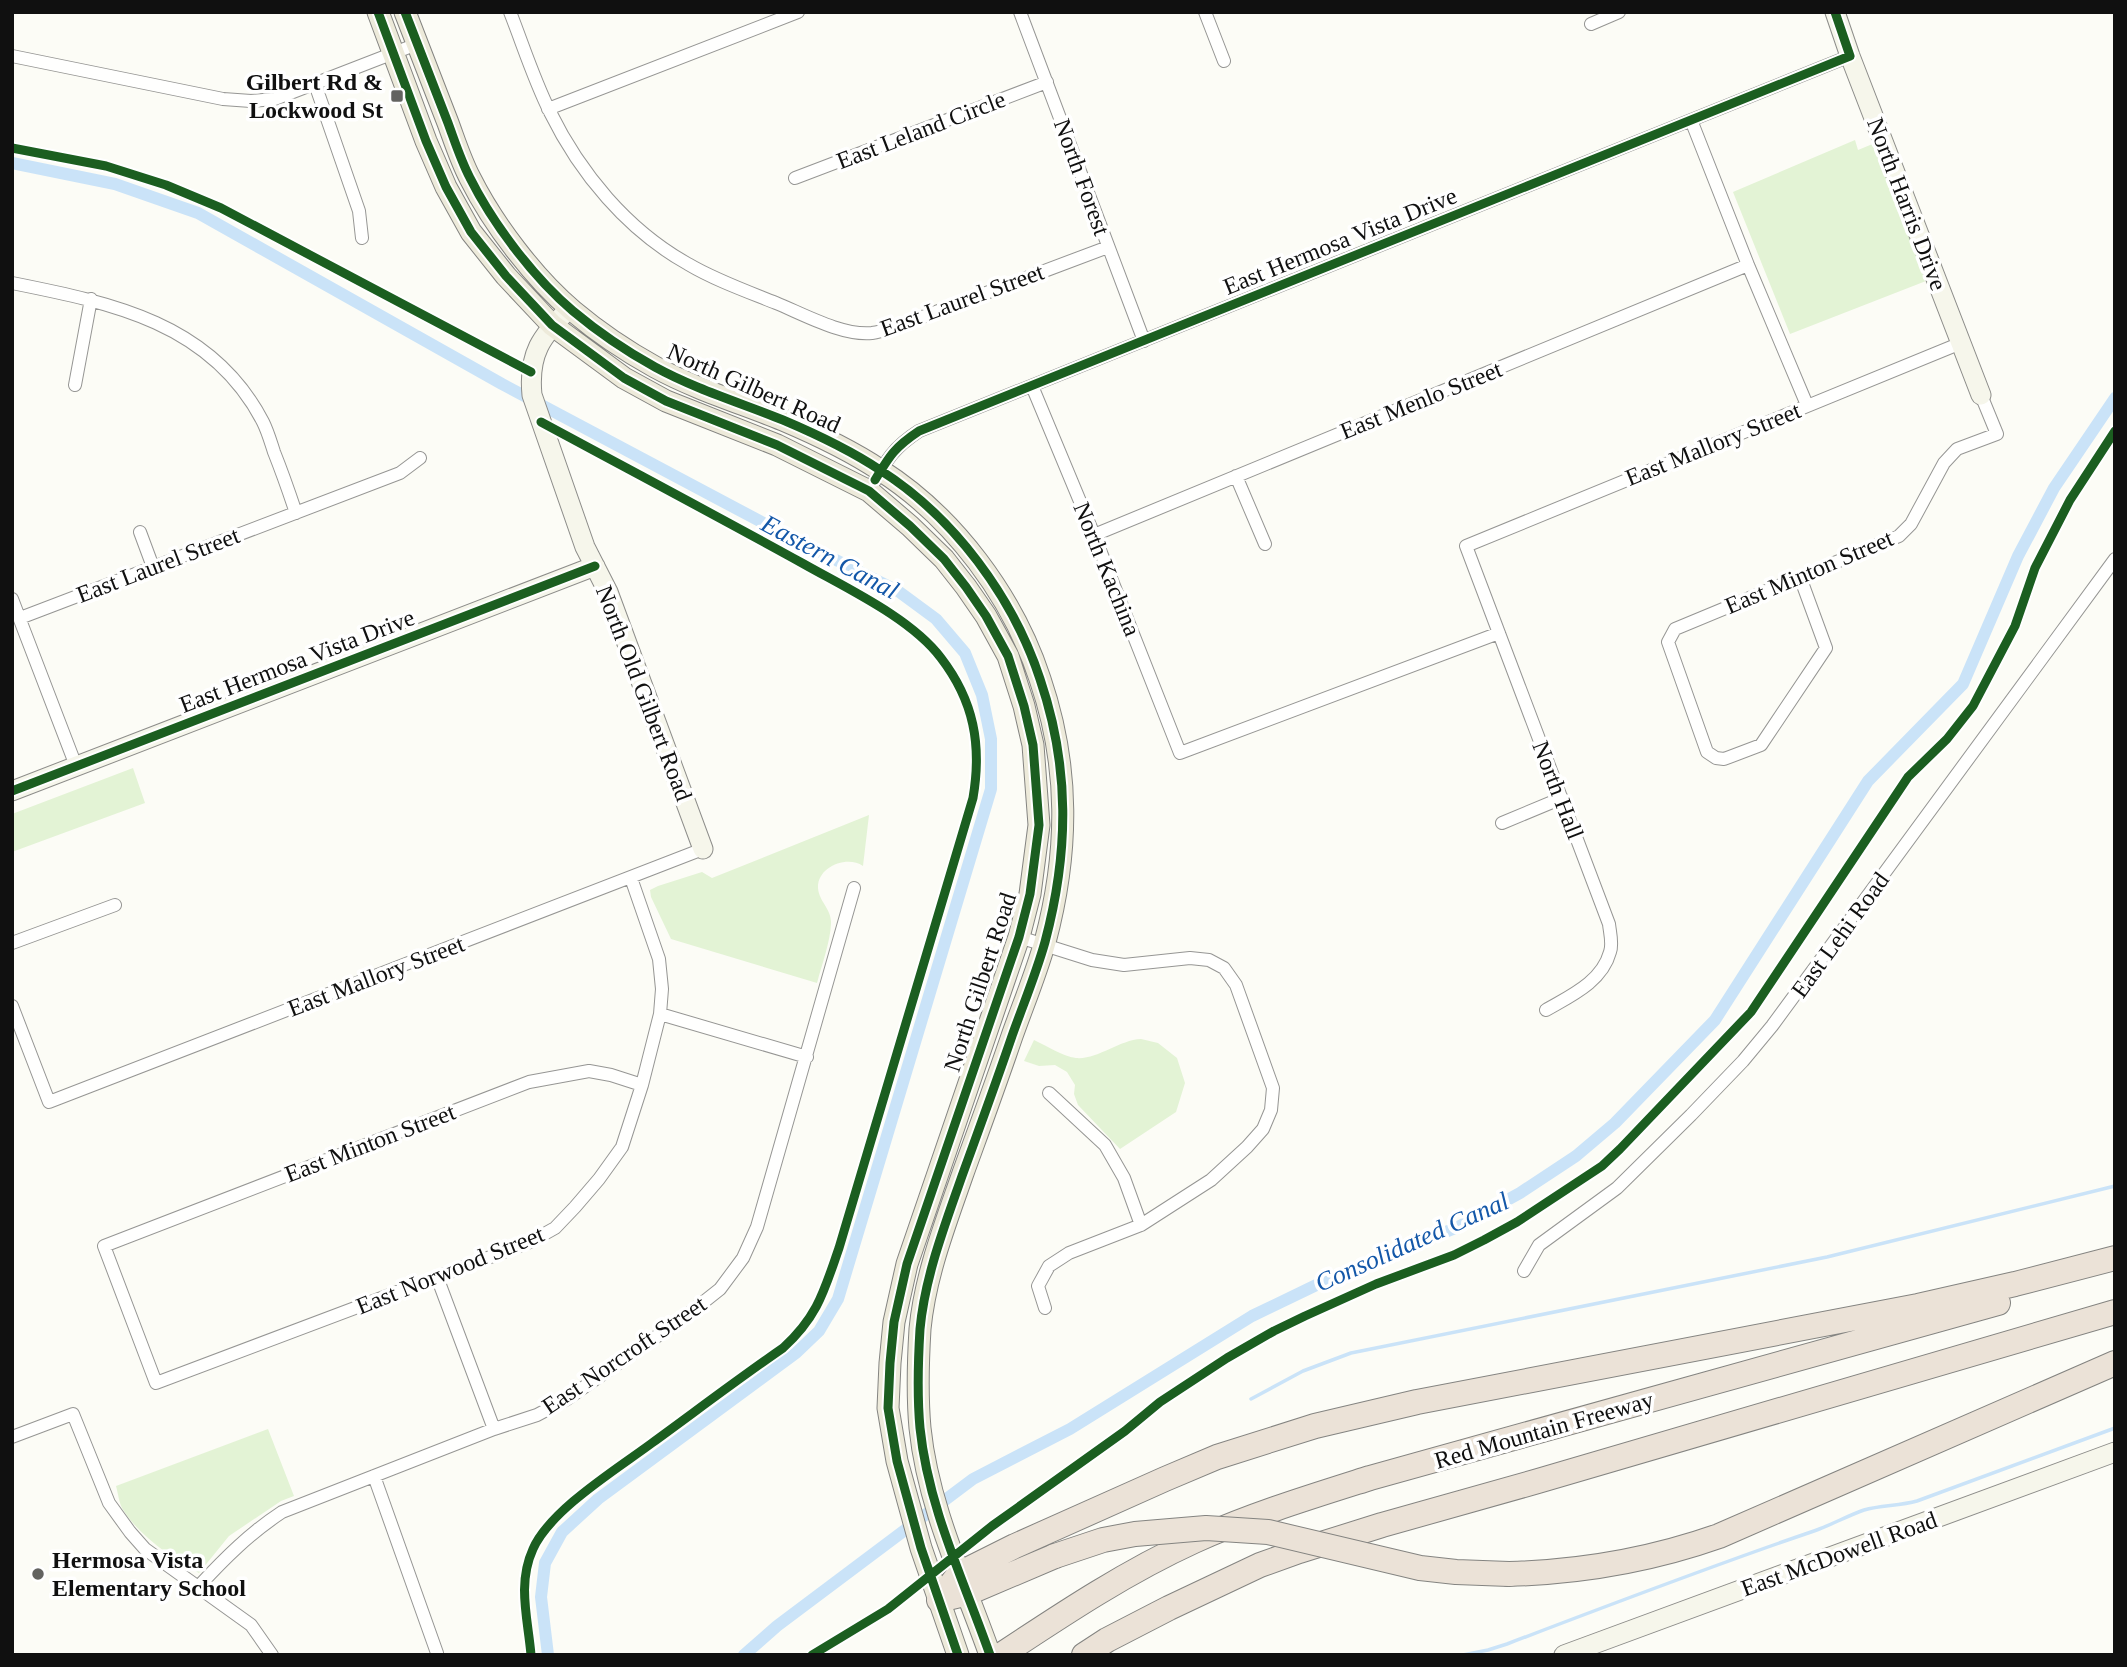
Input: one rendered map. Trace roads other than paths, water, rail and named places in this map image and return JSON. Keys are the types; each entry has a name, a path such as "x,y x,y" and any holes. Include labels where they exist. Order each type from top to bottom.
{"highway":[{"path":"939,1600 963,1583 1165,1479 1257,1443 1315,1426 1417,1402 1918,1306 2115,1258"},
{"name":"Red Mountain Freeway","path":"1001,1655 1047,1623 1148,1564 1193,1542 1277,1508 1370,1478 1899,1332 2115,1269"},
{"name":"Red Mountain Freeway","path":"1084,1655 1169,1608 1260,1565 1299,1551 2115,1312"},
{"path":"963,1583 1103,1541 1135,1534 1206,1528 1268,1532 1420,1568 1456,1572 1546,1573 1600,1567 1672,1551 1719,1536 2115,1363"}],"main road":[{"name":"North Gilbert Road","path":"378,12 446,187 471,232 508,279 552,326 624,378 666,401 777,446 869,491 944,559 986,616 1012,669 1033,746 1040,825 1030,894 1019,937 906,1264 894,1322 888,1408 892,1442 905,1492 956,1649"},
{"name":"North Gilbert Road","path":"405,12 469,176 490,214 525,261 570,309 614,342 659,369 788,422 881,470 936,515 971,554 1010,612 1039,674 1060,753 1063,798 1060,869 1044,945 945,1226 929,1277 920,1325 920,1430 928,1472 943,1527 990,1655"}],"street":[{"path":"510,12 548,109 799,12"},
{"name":"North Forest","path":"1020,12 1144,341"},
{"path":"1205,12 1224,61"},
{"path":"1591,24 1619,12"},
{"name":"North Harris Drive","path":"1835,12 1982,395"},
{"path":"12,56 223,99 251,101 275,99 417,44"},
{"name":"East Hermosa Vista Drive","path":"869,491 890,454 919,431 1850,56"},
{"name":"East Leland Circle","path":"796,178 1048,82"},
{"path":"314,83 359,211 362,238"},
{"name":"East Laurel Street","path":"548,109 570,149 592,180 620,211 652,240 687,264 737,288 848,331 870,334 893,328 1108,247"},
{"path":"1691,120 1807,405"},
{"name":"East Menlo Street","path":"1094,535 1748,265"},
{"path":"12,283 91,299 141,315 175,332 205,353 238,383 264,423 296,513"},
{"path":"75,385 91,299"},
{"name":"North Old Gilbert Road","path":"570,309 542,337 533,359 530,378 532,395 585,547 608,592 703,849"},
{"name":"East Mallory Street","path":"1466,545 1961,343"},
{"name":"North Kachina","path":"1032,386 1180,753 1499,634"},
{"name":"East Minton Street","path":"1800,577 1826,648 1761,745 1724,759 1716,758 1707,752 1668,642 1675,629 1800,577 1899,536 1911,524 1944,463 1957,449 1997,434 1982,395"},
{"name":"East Laurel Street","path":"20,618 401,473 420,458"},
{"path":"1237,476 1265,544"},
{"path":"140,532 153,567"},
{"name":"North Hall","path":"1466,545 1609,924 1611,950 1600,972 1586,986 1546,1010"},
{"name":"East Lehi Road","path":"1524,1271 1539,1245 1617,1188 1743,1061 1772,1026 2115,559"},
{"name":"East Hermosa Vista Drive","path":"12,791 595,566"},
{"path":"12,599 76,766"},
{"path":"1502,823 1562,798"},
{"name":"East Mallory Street","path":"12,1006 49,1102 703,849"},
{"name":"East Norwood Street","path":"156,1383 530,1242 555,1227 599,1179 622,1147 642,1085 660,1014 663,989 659,959 631,878"},
{"name":"East Norcroft Street","path":"199,1586 242,1542 282,1512 494,1429 537,1415 567,1399 720,1289 743,1258 757,1227 854,888"},
{"path":"12,943 115,905"},
{"path":"1019,937 1093,960 1124,965 1190,958 1209,961 1224,968 1236,985 1273,1088 1271,1110 1263,1129 1211,1180 1141,1225 1069,1253 1049,1266 1038,1286 1045,1308"},
{"path":"660,1014 807,1058"},
{"name":"East Minton Street","path":"156,1383 104,1246 529,1082 589,1071 642,1085"},
{"path":"1049,1093 1105,1145 1124,1178 1141,1225"},
{"path":"436,1278 494,1429"},
{"path":"12,1437 73,1414 113,1511 145,1549 251,1625 272,1655"},
{"name":"East McDowell Road","path":"1564,1655 2115,1452"},
{"path":"374,1476 437,1653"}],"waterway":[{"name":"Eastern Canal","path":"12,163 115,184 198,213 502,384 786,535 898,591 936,619 965,653 982,695 991,739 991,789 838,1299 819,1331 796,1353 598,1499 562,1532 545,1563 541,1597 548,1655"},
{"name":"Consolidated Canal","path":"744,1655 777,1626 973,1479 1070,1429 1252,1316 1335,1276 1458,1227 1520,1193 1576,1156 1615,1123 1715,1020 1868,781 1963,684 2018,556 2054,488 2115,398"},
{"path":"1251,1399 1303,1371 1351,1353 1827,1257 2115,1186"},
{"path":"1463,1655 1507,1644 1864,1510 1917,1501 2115,1428"}],"place":[{"name":"Gilbert Rd & Lockwood St","path":"397,96"},
{"name":"Hermosa Vista Elementary School","path":"38,1574"}]}
